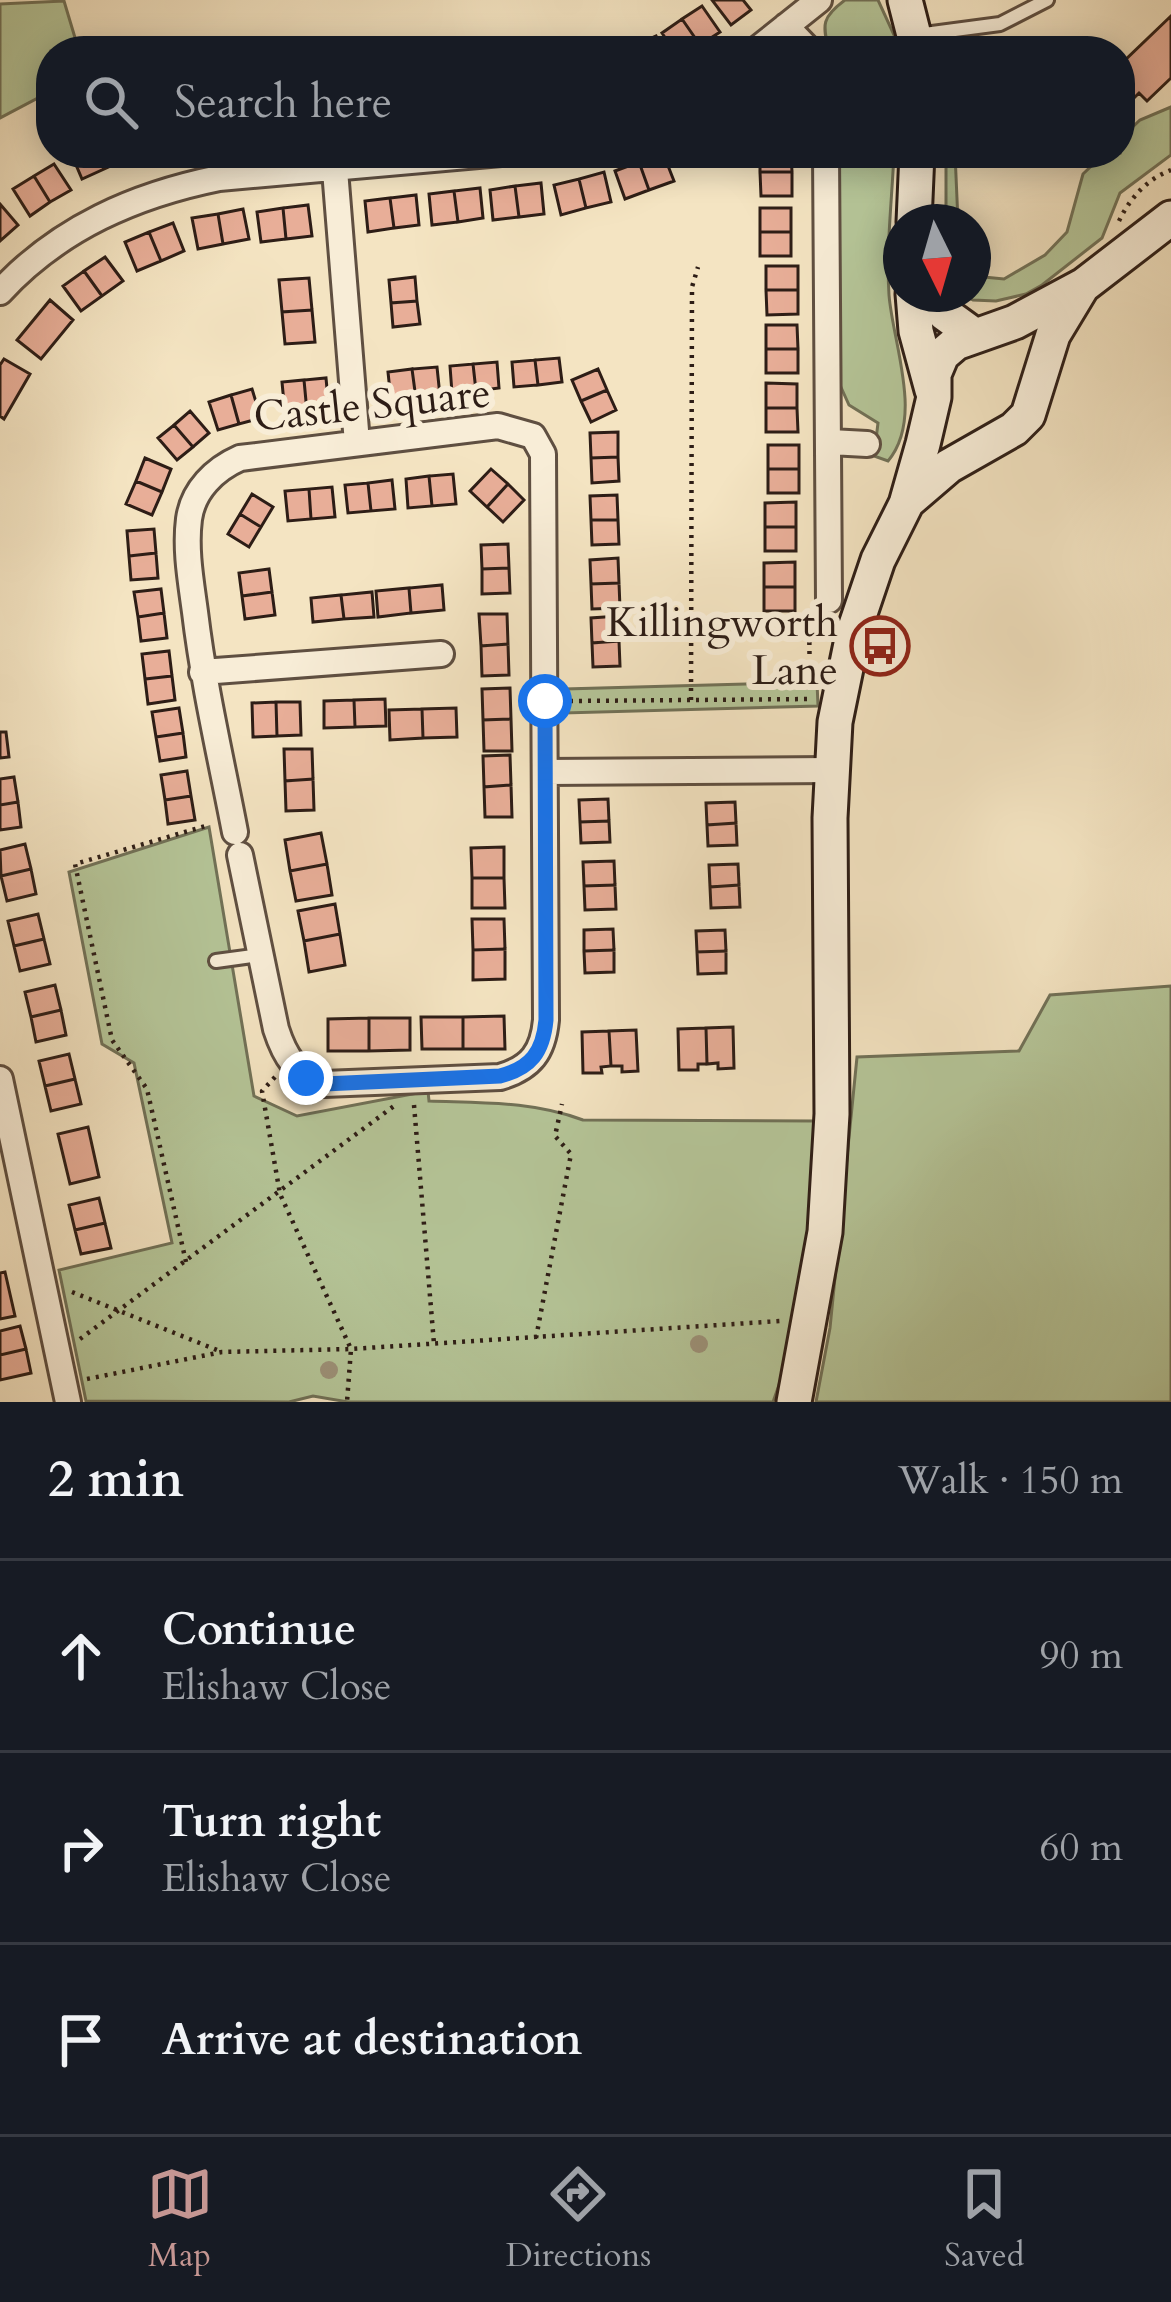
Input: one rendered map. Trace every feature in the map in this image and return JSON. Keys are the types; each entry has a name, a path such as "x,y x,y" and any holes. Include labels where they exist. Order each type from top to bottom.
{"main road":[{"path":"905,0 915,36"},
{"path":"915,204 916,168"},
{"path":"794,1402 825,1232 832,1114 831,770 840,695 869,585 906,503 934,374 942,355 956,343 1084,285 1171,218"},
{"path":"906,503 949,466 1028,415 1053,335 1084,285"},
{"path":"914,312 933,394 947,421 964,434 985,438 1004,434"},
{"path":"943,312 979,335 1001,337 1018,346 1030,362 1036,386"}],"street":[{"path":"774,36 820,0"},
{"path":"786,26 796,36"},
{"path":"0,292 25,267 82,226 152,195 219,178 355,168"},
{"path":"826,168 829,600"},
{"path":"335,170 357,443"},
{"name":"Castle Square","path":"498,426 533,436 543,454 544,1039 536,1057 520,1071 412,1086 324,1084 306,1078 283,1051 202,672 188,556 189,516 200,489 220,467 240,458 498,426"},
{"path":"830,442 867,444"},
{"path":"202,672 442,656"},
{"path":"546,772 831,770"},
{"path":"0,1079 66,1393"}],"lane":[{"path":"948,36 1000,24 1047,0"},
{"path":"216,961 260,955"}],"path":[{"path":"691,700 692,287 698,267"},
{"path":"545,710 840,695"},
{"path":"186,1262 147,1089 112,1040 75,864 201,825 236,837"},
{"path":"275,1081 262,1091 280,1194 351,1349 347,1402"},
{"path":"58,1354 280,1194 412,1086"},
{"path":"412,1086 434,1345"},
{"path":"536,1338 571,1154 555,1136 562,1104"},
{"path":"43,1280 222,1352"},
{"path":"66,1393 222,1352 434,1345 810,1318"}],"green space":[{"path":"845,0 878,0 895,36 825,36 832,11"},
{"path":"64,1 74,36 36,36 36,99 0,118 0,4"},
{"path":"1171,107 1171,155 1120,193 1102,238 1042,285 1026,294 991,301 991,278 1004,279 1045,255 1067,232 1083,174 1089,168 1135,168 1135,125"},
{"path":"837,168 893,168 891,204 883,204 883,312 892,312 905,403 899,444 888,461 874,456 878,423 849,405 840,385"},
{"path":"946,168 956,168 957,204 946,204"},
{"path":"817,682 818,706 564,713 565,689"},
{"path":"209,827 254,1096 297,1116 428,1091 429,1101 526,1106 583,1120 815,1121 813,1194 801,1298 773,1402 348,1402 313,1396 289,1402 86,1401 59,1270 172,1243 134,1063 102,1044 69,872"},
{"path":"1171,986 1171,1402 816,1402 830,1328 857,1057 1019,1051 1050,995"}],"building":[{"path":"712,0 743,0 751,10 731,25"},
{"path":"702,6 720,32 694,36 682,19"},
{"path":"1171,16 1171,78 1147,101 1139,93 1135,97 1135,51"},
{"path":"682,19 694,36 664,36"},
{"path":"57,168 71,190 50,202 34,176"},
{"path":"77,168 104,168 104,169 82,179"},
{"path":"641,168 669,168 674,181 649,190"},
{"path":"641,168 649,190 625,199 615,171"},
{"path":"760,168 792,168 792,172 760,172"},
{"path":"604,172 611,202 586,208 579,179"},
{"path":"760,172 792,172 792,196 761,196"},
{"path":"34,176 50,202 30,216 13,189"},
{"path":"579,179 586,208 561,215 554,185"},
{"path":"541,183 544,214 519,217 515,186"},
{"path":"515,186 519,217 493,220 490,190"},
{"path":"480,188 483,218 458,222 454,191"},
{"path":"454,191 458,222 432,225 429,194"},
{"path":"416,195 419,225 394,228 390,198"},
{"path":"390,198 394,228 368,232 365,201"},
{"path":"0,204 18,225 0,241"},
{"path":"308,205 312,236 286,239 283,208"},
{"path":"283,208 286,239 261,242 257,212"},
{"path":"760,208 791,208 791,232 760,232"},
{"path":"243,209 249,239 223,244 218,214"},
{"path":"218,214 223,244 198,249 192,218"},
{"path":"173,223 184,251 161,261 149,232"},
{"path":"149,232 161,261 137,271 125,242"},
{"path":"760,232 791,232 791,256 760,256"},
{"path":"105,257 123,281 102,296 84,271"},
{"path":"766,266 798,266 798,290 766,290"},
{"path":"84,271 102,296 81,311 63,286"},
{"path":"415,277 417,301 391,303 389,280"},
{"path":"309,278 312,310 282,312 279,280"},
{"path":"766,290 798,290 798,314 767,315"},
{"path":"50,300 73,320 41,359 17,340"},
{"path":"417,301 420,324 393,327 391,303"},
{"path":"312,310 315,342 285,344 282,312"},
{"path":"766,325 797,325 798,349 766,349"},
{"path":"766,349 798,349 798,373 766,373"},
{"path":"559,358 562,382 538,385 535,360"},
{"path":"4,359 30,374 4,419 0,416 0,365"},
{"path":"535,360 538,385 514,387 512,362"},
{"path":"497,362 499,388 476,391 473,364"},
{"path":"473,364 476,391 452,393 450,366"},
{"path":"437,367 440,396 416,399 412,369"},
{"path":"412,369 416,399 391,401 388,372"},
{"path":"598,369 607,390 581,401 572,380"},
{"path":"326,378 329,410 307,412 304,380"},
{"path":"304,380 307,412 285,414 282,382"},
{"path":"766,383 797,384 797,408 766,408"},
{"path":"252,389 261,418 239,424 231,395"},
{"path":"607,390 616,410 591,422 581,401"},
{"path":"231,395 239,424 218,430 209,402"},
{"path":"766,408 797,408 798,432 766,432"},
{"path":"190,411 209,433 193,447 174,425"},
{"path":"174,425 193,447 177,460 158,438"},
{"path":"618,432 618,457 591,458 590,433"},
{"path":"768,445 799,445 799,469 768,469"},
{"path":"618,457 619,481 592,483 591,458"},
{"path":"145,458 171,469 162,492 136,481"},
{"path":"491,469 508,484 487,507 470,491"},
{"path":"768,469 799,469 799,493 768,493"},
{"path":"453,474 456,504 432,506 429,476"},
{"path":"429,476 432,506 408,508 406,479"},
{"path":"392,480 395,509 371,511 368,483"},
{"path":"136,481 162,492 152,515 126,504"},
{"path":"368,483 371,511 348,513 345,485"},
{"path":"508,484 524,500 503,522 487,507"},
{"path":"332,487 335,517 311,519 309,489"},
{"path":"309,489 311,519 288,521 285,491"},
{"path":"252,494 273,507 261,527 240,514"},
{"path":"617,495 618,520 591,520 590,496"},
{"path":"796,502 796,527 765,527 765,503"},
{"path":"240,514 261,527 249,547 228,534"},
{"path":"591,520 618,520 619,544 592,545"},
{"path":"765,527 796,527 796,551 765,551"},
{"path":"154,529 156,553 129,556 127,531"},
{"path":"508,544 509,568 482,569 481,545"},
{"path":"156,553 158,578 131,580 129,556"},
{"path":"618,558 619,583 591,584 590,560"},
{"path":"795,562 795,587 764,587 764,563"},
{"path":"509,568 510,593 482,594 482,569"},
{"path":"269,569 272,592 242,596 239,573"},
{"path":"619,583 620,608 592,609 591,584"},
{"path":"442,585 444,610 411,613 409,588"},
{"path":"764,587 795,587 795,611 764,611"},
{"path":"409,588 411,613 378,617 376,591"},
{"path":"161,589 164,613 138,617 134,592"},
{"path":"272,592 275,615 245,619 242,596"},
{"path":"372,592 374,617 344,619 341,595"},
{"path":"341,595 344,619 313,622 311,598"},
{"path":"164,613 167,638 141,641 138,617"},
{"path":"479,614 507,614 508,644 481,646"},
{"path":"618,616 619,641 592,643 591,618"},
{"path":"619,641 620,666 593,667 592,643"},
{"path":"508,644 509,675 482,676 481,646"},
{"path":"169,651 172,676 145,679 142,654"},
{"path":"172,676 175,700 148,704 145,679"},
{"path":"510,688 511,719 483,720 482,689"},
{"path":"385,699 386,726 355,727 354,700"},
{"path":"354,700 355,727 324,728 324,701"},
{"path":"276,702 300,702 301,735 277,736"},
{"path":"276,702 277,736 253,737 252,703"},
{"path":"179,708 183,733 156,737 152,712"},
{"path":"456,708 457,737 423,738 422,709"},
{"path":"422,709 423,738 390,740 389,710"},
{"path":"511,719 512,751 484,751 483,720"},
{"path":"0,732 6,732 9,757 0,758"},
{"path":"183,733 186,757 160,761 156,737"},
{"path":"284,749 312,749 313,779 285,781"},
{"path":"510,755 511,785 484,787 483,756"},
{"path":"187,771 191,796 165,800 161,775"},
{"path":"14,777 18,802 0,805 0,779"},
{"path":"313,779 314,810 286,811 285,781"},
{"path":"511,785 512,817 485,817 484,787"},
{"path":"191,796 195,820 168,824 165,800"},
{"path":"608,799 609,821 580,822 579,800"},
{"path":"18,802 21,827 0,830 0,805"},
{"path":"735,802 736,823 707,825 706,803"},
{"path":"609,821 610,842 581,843 580,822"},
{"path":"736,823 737,845 708,846 707,825"},
{"path":"321,833 327,864 290,871 285,840"},
{"path":"25,844 31,869 1,876 0,850"},
{"path":"504,847 504,878 472,878 471,848"},
{"path":"614,861 615,885 584,886 583,862"},
{"path":"327,864 332,895 296,901 290,871"},
{"path":"738,864 739,885 710,887 709,865"},
{"path":"31,869 36,894 7,901 1,876"},
{"path":"472,878 504,878 505,908 472,908"},
{"path":"615,885 616,909 585,910 584,886"},
{"path":"739,885 740,907 711,908 710,887"},
{"path":"335,904 340,934 304,941 298,911"},
{"path":"38,914 44,939 14,946 8,921"},
{"path":"472,919 504,919 505,949 473,950"},
{"path":"613,929 614,950 584,951 584,930"},
{"path":"725,930 726,951 697,952 696,931"},
{"path":"340,934 345,965 309,972 304,941"},
{"path":"44,939 50,964 20,971 14,946"},
{"path":"505,949 505,979 473,980 473,950"},
{"path":"614,950 614,972 585,973 584,951"},
{"path":"726,951 726,973 698,974 697,952"},
{"path":"55,985 61,1010 31,1017 25,992"},
{"path":"61,1010 66,1035 36,1042 31,1017"},
{"path":"504,1016 505,1049 463,1049 463,1017"},
{"path":"421,1017 463,1017 463,1049 422,1049"},
{"path":"369,1018 369,1051 328,1051 328,1019"},
{"path":"369,1018 410,1018 410,1050 369,1051"},
{"path":"733,1027 734,1068 707,1064 706,1028"},
{"path":"706,1028 707,1064 698,1064 698,1070 679,1070 678,1029"},
{"path":"636,1030 638,1071 622,1072 622,1066 611,1066 609,1031"},
{"path":"609,1031 611,1066 601,1067 602,1073 583,1073 582,1032"},
{"path":"69,1054 75,1079 45,1086 39,1061"},
{"path":"75,1079 81,1104 51,1111 45,1086"},
{"path":"88,1127 99,1177 70,1184 58,1134"},
{"path":"99,1198 105,1223 75,1230 69,1205"},
{"path":"105,1223 111,1248 81,1254 75,1230"},
{"path":"5,1272 15,1316 0,1319 0,1273"},
{"path":"20,1326 26,1349 0,1355 0,1331"},
{"path":"26,1349 31,1373 0,1380 0,1355"}],"place":[{"name":"Killingworth Lane","path":"880,646"}],"route":[{"path":"306,1078 324,1084 500,1076 520,1071 536,1057 546,1020 545,701"}]}
